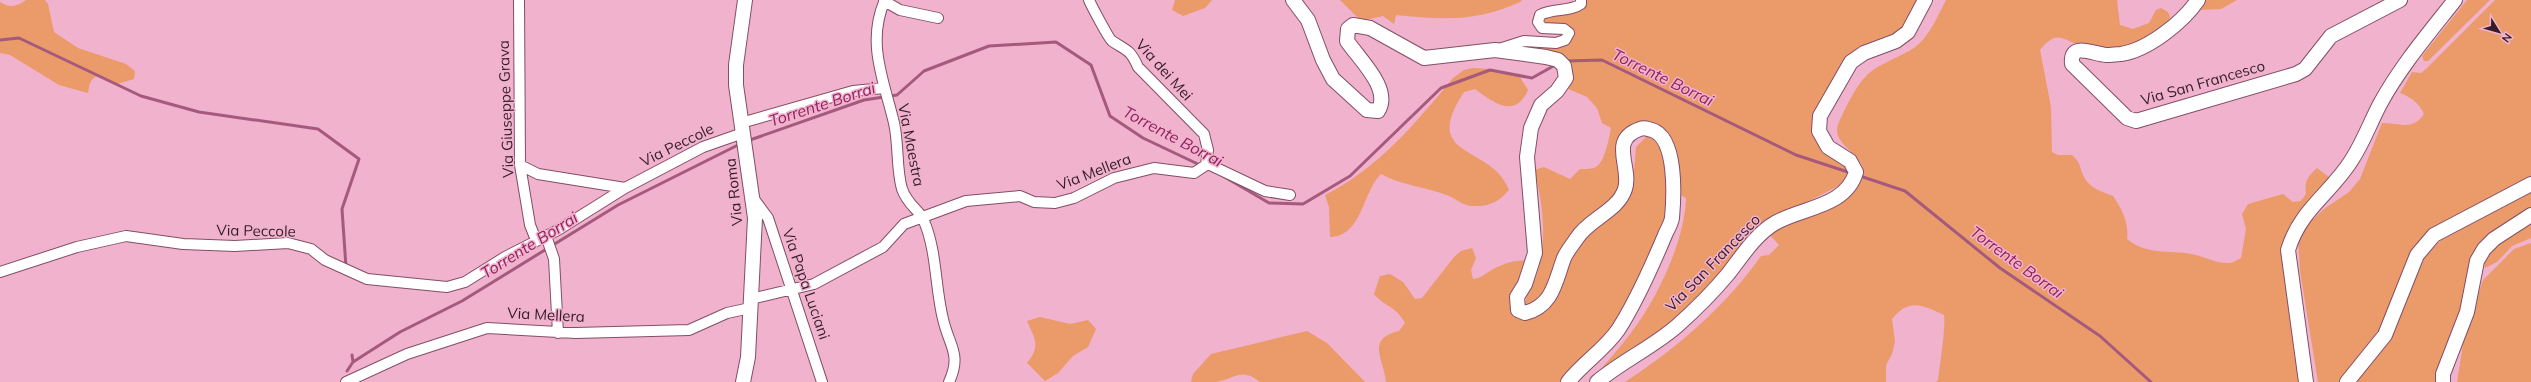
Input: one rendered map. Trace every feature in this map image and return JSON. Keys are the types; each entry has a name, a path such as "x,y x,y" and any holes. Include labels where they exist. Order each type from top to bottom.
{"street":[{"name":"Via Giuseppe Grava","path":"518,0 520,165 530,225 536,240"},
{"name":"Via Roma","path":"743,382 748,357 755,218 748,156 736,85 736,65 745,0"},
{"name":"Via dei Mei","path":"1089,0 1112,41 1122,45 1132,55 1138,67 1204,134 1208,150 1205,166"},
{"path":"1293,0 1308,20 1323,60 1333,79 1367,110 1378,111 1382,104 1382,95 1376,82 1347,41 1348,29 1353,25 1370,28 1424,58 1495,50 1524,41 1556,43 1565,40 1569,33 1564,29 1542,28 1538,22 1540,15 1547,11 1576,8 1581,4 1581,0"},
{"name":"Via San Francesco","path":"1597,382 1676,327 1723,280 1764,230 1777,222 1826,204 1846,192 1853,183 1856,172 1850,161 1828,147 1819,131 1820,116 1851,62 1864,53 1896,41 1908,32 1925,0"},
{"name":"Via San Francesco","path":"2198,0 2190,12 2174,27 2147,44 2124,53 2112,54 2080,49 2074,51 2071,57 2072,64 2127,118 2136,121 2296,74 2305,69 2331,36 2400,0"},
{"path":"2306,382 2288,250 2294,232 2310,208 2351,162 2380,103 2414,52 2455,0"},
{"path":"884,1 900,10 938,18"},
{"name":"Via Maestra","path":"884,1 875,30 879,70 891,113 902,189 909,205 922,218 933,252 943,319 956,359 949,382"},
{"path":"1495,50 1561,63 1566,78 1557,91 1541,105 1531,128 1527,157 1535,253 1525,284 1517,297 1518,310 1525,314 1537,310 1547,300 1556,284 1565,257 1580,234 1618,201 1628,180 1621,153 1626,141 1633,131 1644,128 1656,132 1664,138 1671,156 1673,194 1672,220 1656,257 1618,330 1595,357 1568,382"},
{"name":"Via Peccole","path":"0,272 76,247 126,236 182,244 235,246 288,243 311,249 325,260 367,279 446,287 465,282 536,240 548,239 625,188 703,147 853,91 885,90"},
{"path":"520,165 538,174 625,188"},
{"path":"1205,166 1265,191 1290,195"},
{"name":"Via Mellera","path":"346,382 407,354 487,328 558,333 689,330 751,304 814,284 883,247 904,224 966,201 1004,196 1020,196 1034,202 1055,203 1079,195 1114,178 1154,168 1194,174 1205,166"},
{"path":"2347,382 2385,335 2417,255 2434,235 2531,184"},
{"name":"Via Papa Luciani","path":"754,199 768,218 822,382"},
{"path":"2443,382 2443,374 2466,312 2477,261 2484,249 2494,239 2531,215"},
{"path":"548,239 554,259 558,333"}],"shaded area":[{"path":"26,0 45,0 48,4 54,32 78,48 126,64 135,71 134,79 117,84 97,76 91,81 88,93 59,85 10,55 0,53 0,2 13,6"},
{"path":"1175,0 1212,0 1205,8 1183,16 1172,10"},
{"path":"1340,0 1522,1 1490,13 1460,18 1429,18 1396,15 1394,24 1383,16 1361,21"},
{"path":"1584,0 1930,0 1922,14 1857,65 1822,126 1848,171 1844,183 1790,211 1708,298 1590,382 1628,337 1652,301 1668,267 1681,232 1686,198 1679,194 1671,140 1661,128 1645,128 1629,144 1623,190 1550,278 1540,300 1528,307 1525,305 1527,296 1538,271 1541,258 1543,232 1542,207 1534,170 1544,167 1570,179 1580,169 1590,169 1596,167 1604,155 1611,128 1602,123 1597,108 1587,97 1559,85 1567,71 1528,49 1531,45 1570,39 1543,23 1544,16"},
{"path":"1946,0 2117,0 2120,25 2133,29 2149,23 2156,10 2161,8 2168,12 2170,17 2162,28 2130,48 2123,50 2109,50 2083,46 2057,38 2046,43 2040,50 2051,107 2052,152 2058,155 2072,155 2079,164 2086,181 2089,184 2113,196 2126,222 2127,239 2142,248 2191,254 2222,263 2234,262 2241,258 2246,229 2242,214 2248,204 2283,194 2293,202 2301,201 2306,194 2307,180 2317,168 2342,187 2332,194 2291,237 2311,382 1936,382 1938,380 1944,315 1929,308 1916,305 1904,308 1892,319 1895,342 1892,354 1886,365 1886,382 1625,382 1663,355 1699,325 1732,292 1761,256 1769,255 1779,245 1769,234 1849,188 1855,191 1862,179 1863,169 1859,161 1840,140 1837,132 1839,122 1855,91 1867,75 1920,43 1933,26"},
{"path":"2205,0 2237,0 2221,9 2199,10"},
{"path":"2467,0 2490,0 2428,61 2424,61 2422,56"},
{"path":"2495,0 2531,0 2531,178 2430,232 2381,332 2347,382 2318,382 2300,271 2298,238 2307,225 2324,209 2349,192 2360,179 2382,123 2405,125 2415,123 2420,119 2424,114 2420,107 2408,96 2400,93 2412,72 2421,73 2427,68"},
{"path":"1473,68 1490,69 1520,77 1528,90 1523,99 1517,104 1510,106 1503,106 1496,103 1475,89 1464,92 1452,114 1450,130 1454,141 1500,175 1509,190 1497,201 1488,205 1469,206 1441,193 1398,181 1381,174 1370,191 1356,221 1341,235 1330,237 1329,207 1325,195 1362,172 1379,158 1395,144 1425,112 1453,78 1464,70"},
{"path":"1648,135 1660,136 1671,206 1629,311 1573,382 1386,382 1380,358 1379,345 1382,339 1399,331 1405,323 1398,313 1378,299 1374,294 1380,276 1390,274 1403,282 1415,299 1422,298 1454,257 1461,251 1472,248 1476,258 1471,270 1473,279 1481,277 1509,262 1533,261 1518,297 1527,315 1567,258 1633,181 1636,147"},
{"path":"2531,192 2531,209 2493,234 2451,365 2450,382 2355,382 2407,298 2425,257 2441,240"},
{"path":"2531,218 2531,238 2512,246 2497,262 2485,268 2485,259 2493,244 2508,232"},
{"path":"2531,243 2531,382 2457,382 2464,338 2483,280 2514,249"},
{"path":"1040,317 1070,324 1088,320 1096,329 1088,347 1073,356 1058,373 1045,381 1027,363 1034,352 1035,342 1027,321"},
{"path":"1307,331 1327,343 1365,382 1260,382 1248,375 1238,375 1223,381 1191,382 1193,374 1211,354"}],"waterway":[{"path":"0,40 19,38 141,96 199,112 318,129 359,159 342,209 346,267"},
{"name":"Torrente Borrai","path":"747,141 864,100 897,95 924,71 989,46 1056,42 1091,65 1110,116 1143,138 1202,166"},
{"name":"Torrente Borrai","path":"1566,61 1602,60 1796,155 1851,173"},
{"name":"Torrente Borrai","path":"1223,176 1269,203 1303,204 1350,176 1441,88 1490,70 1532,78 1557,64"},
{"name":"Torrente Borrai","path":"353,362 400,332 462,301 618,205 740,144"},
{"name":"Torrente Borrai","path":"1860,176 1905,191 2000,268 2100,336 2151,382"},
{"name":"Torrente Borrai","path":"347,371 353,362 352,355"}]}
